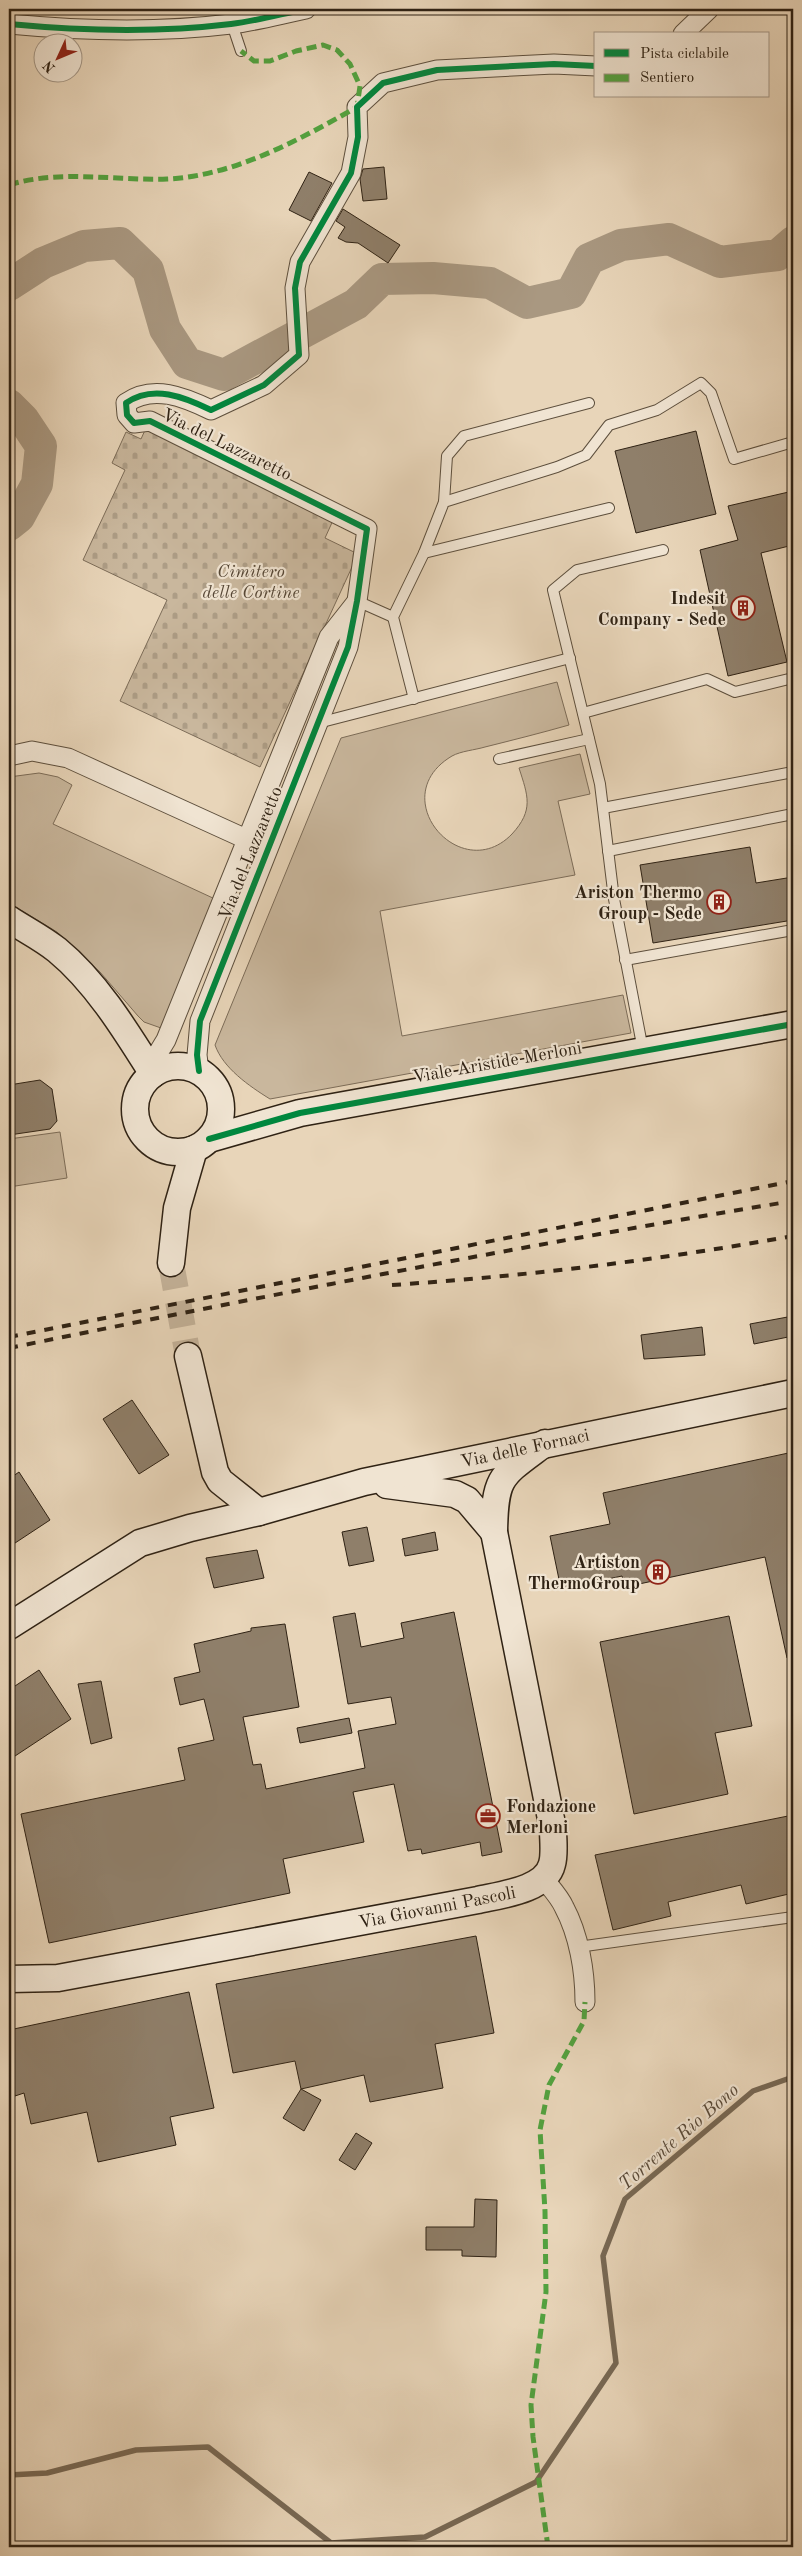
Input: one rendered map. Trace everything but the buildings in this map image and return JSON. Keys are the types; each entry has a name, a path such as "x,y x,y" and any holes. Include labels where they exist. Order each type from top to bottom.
{"main road":[{"path":"9,918 56,950 79,971 151,1071 175,1066 187,1067 199,1072 215,1087 220,1100 221,1112 217,1126 201,1144 177,1208 171,1263"},
{"name":"Viale Aristide Merloni","path":"151,1071 141,1085 135,1101 138,1127 145,1138 156,1146 168,1151 181,1152 300,1113 793,1024"},
{"name":"Viale Aristide Merloni","path":"220,1100 246,1112 300,1113"},
{"path":"188,1356 215,1472 220,1481 259,1512"},
{"name":"Via delle Fornaci","path":"259,1512 364,1482 546,1443 793,1394"},
{"path":"543,1878 552,1865 553,1829 494,1532 495,1498 501,1481 511,1468 546,1443"},
{"path":"364,1482 455,1494 467,1500 494,1532"},
{"path":"9,1626 140,1543 190,1528 259,1512"},
{"name":"Via Giovanni Pascoli","path":"9,1979 58,1978 469,1902 523,1890 543,1878"}],"street":[{"path":"9,24 75,30 141,30 232,24 306,9"},
{"path":"685,32 709,9"},
{"name":"Via del Lazzaretto","path":"199,1072 197,1055 200,1020 348,648 357,601 366,529 150,422 134,423 127,415 126,403 136,396 159,393 187,399 211,410 264,385 299,355 295,320 295,288 300,262 351,173 358,137 357,108 383,83 438,70 554,64 594,66"},
{"name":"Via del Lazzaretto","path":"151,1071 166,1040 329,637 357,601"},
{"name":"Via del Lazzaretto","path":"9,756 32,751 68,758 246,839"},
{"path":"543,1878 564,1907 578,1947 585,1981 585,2002"}],"lane":[{"path":"232,24 241,51"},
{"path":"444,502 557,468 586,455 609,425 657,410 700,383 711,393 734,459 793,442"},
{"path":"414,698 393,617 424,552 444,502 446,456 464,436 589,403"},
{"path":"424,552 609,508"},
{"path":"643,1051 625,960 608,851 600,784 553,590 577,570 662,550"},
{"path":"357,601 393,617"},
{"path":"318,723 570,658"},
{"path":"583,713 708,679 735,692 793,678"},
{"path":"499,758 589,739"},
{"path":"603,808 793,772"},
{"path":"608,851 793,814"},
{"path":"625,960 793,930"},
{"path":"578,1947 793,1917"}],"green space":[{"name":"Cimitero delle Cortine","path":"146,428 335,516 325,538 358,554 260,767 120,701 167,600 83,560 125,470 112,463 126,432 141,439"},
{"path":"557,682 569,725 456,754 433,773 425,793 427,813 437,830 452,843 471,850 492,848 512,834 524,818 527,795 519,768 580,754 590,794 558,801 575,875 380,911 402,1036 623,995 631,1033 270,1099 245,1082 230,1069 215,1045 341,738"},
{"path":"39,773 58,777 72,785 53,824 215,899 161,1028 144,1022 100,972 57,932 9,903 9,777"},
{"path":"60,1132 67,1178 9,1187 9,1139"}],"waterway":[{"path":"9,285 43,263 84,246 120,243 148,270 165,329 187,363 224,375 356,304 382,279 433,278 490,283 527,303 571,293 589,259 621,245 669,239 720,262 778,255 793,242"},
{"path":"9,405 23,419 41,446 37,484 19,517 9,525"},
{"name":"Torrente Rio Bono","path":"9,2475 47,2473 136,2450 208,2447 331,2543 425,2537 536,2482 616,2363 603,2256 625,2199 753,2091 793,2077"}],"tunnel":[{"path":"171,1263 188,1356"}],"railway":[{"path":"9,1337 793,1181"},
{"path":"9,1348 400,1271 793,1201"},
{"path":"392,1285 493,1277 593,1266 693,1253 793,1236"}],"marked path":[{"path":"9,185 28,180 67,177 167,179 217,171 265,154 312,132 357,107 360,86 350,64 337,50 323,45 296,51 270,61 254,61 241,51"},
{"path":"548,2547 533,2437 531,2405 546,2292 545,2211 540,2130 549,2085 584,2021 585,2002"}],"cycle path":[{"path":"9,24 92,29 176,29 240,23 306,9"},
{"path":"199,1071 197,1055 200,1021 348,647 357,601 367,529 150,421 134,423 127,415 126,403 136,397 158,393 179,397 211,410 264,385 299,355 295,288 300,262 351,173 358,137 357,107 383,83 437,70 554,64 594,66"},
{"path":"209,1139 300,1113 793,1024"}],"place":[{"name":"Indesit Company - Sede","path":"743,608"},
{"name":"Ariston Thermo Group - Sede","path":"719,902"},
{"name":"Artiston ThermoGroup","path":"658,1572"},
{"name":"Fondazione Merloni","path":"488,1816"}]}
